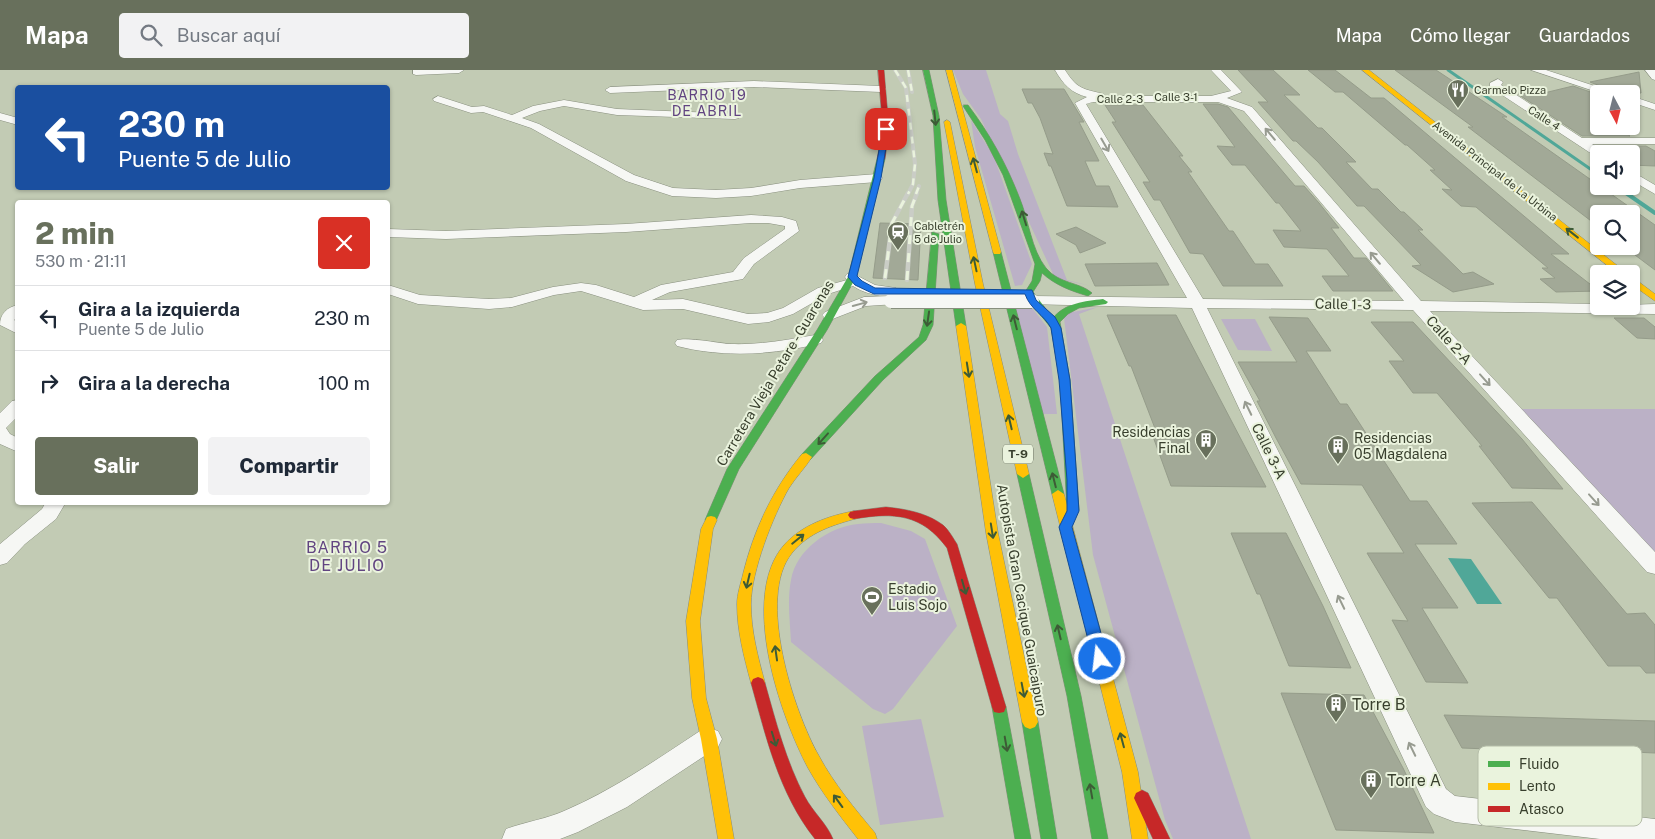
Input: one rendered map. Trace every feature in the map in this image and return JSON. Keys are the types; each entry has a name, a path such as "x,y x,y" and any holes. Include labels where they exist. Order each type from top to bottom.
{"main road":[{"name":"Carretera Vieja Petare - Guarenas","path":"726,839 709,739 699,698 693,621 706,529 733,469 815,340 850,280 877,178 886,129 881,88 881,70"},
{"name":"Autopista Gran Cacique Guaicaipuro","path":"926,70 936,116 940,183 992,533 1034,745 1048,839"},
{"name":"Autopista Gran Cacique Guaicaipuro","path":"935,70 942,94 979,284 1074,696 1100,839"},
{"path":"949,70 958,98 1130,772 1140,839"},
{"name":"Avenida Principal de La Urbina","path":"1352,70 1594,265"},
{"name":"Avenida Principal de La Urbina","path":"1365,70 1613,265"},
{"path":"958,98 982,128 1002,162 1018,200 1038,264 1044,272 1060,283 1088,293"},
{"path":"825,839 816,829 783,768 756,676 745,624 744,601 753,558 765,525 794,471 879,378 923,338 929,315 940,183"},
{"path":"1038,264 1036,281 1030,296 1046,312 1056,328"},
{"path":"1066,527 1073,511 1072,480 1064,380 1056,322 1063,311 1103,302"},
{"path":"868,839 838,801 808,753 799,734 782,686 776,657 772,601 773,587 780,562 795,540 827,521 852,514 884,512 921,518 940,532 953,547 1000,711 1023,839"},
{"path":"1130,772 1162,839"}],"street":[{"path":"416,72 459,70"},
{"name":"Calle 3-A","path":"1060,70 1070,86 1082,98 1194,298 1436,798 1444,806 1478,812"},
{"name":"Calle 3-1","path":"1082,98 1104,96 1217,97 1237,92 1216,70"},
{"path":"1536,70 1590,87"},
{"path":"1650,70 1655,77"},
{"name":"Calle 4","path":"1498,82 1494,85 1590,148"},
{"path":"610,90 754,84 881,88"},
{"name":"Calle 2-3","path":"1082,98 1092,100 1219,99 1248,109"},
{"path":"438,99 472,110 484,109 535,126 630,178 672,192 716,194 751,192 800,184 877,178"},
{"path":"1640,102 1655,106"},
{"path":"514,118 537,108 564,103 617,112 735,116"},
{"name":"Calle 2-A","path":"1248,109 1412,300 1655,566"},
{"path":"0,116 15,121"},
{"path":"1580,141 1655,141"},
{"path":"1640,181 1655,190"},
{"path":"390,233 414,236 471,235 666,226 759,219 778,220 791,224 792,231 749,261 738,276 666,288 634,303"},
{"path":"390,291 418,299 489,304 512,302 553,291 581,287 591,288 643,305 683,304 748,319 769,317 788,311 823,291 850,280 874,291 891,296"},
{"name":"Calle 1-3","path":"1030,296 1088,293 1194,298 1646,303"},
{"path":"830,315 864,302 891,296 1030,296"},
{"name":"Calle 1-3","path":"1030,296 1103,302 1194,298"},
{"name":"Calle 1-3","path":"1412,300 1590,299"},
{"path":"15,311 8,317 6,322 15,327"},
{"path":"683,343 712,348 745,349 782,347 815,340"},
{"path":"0,424 15,407"},
{"path":"0,432 3,438 15,444"},
{"path":"0,557 18,539 49,514 54,505"},
{"path":"516,839 542,834 615,800 709,739"},
{"name":"Calle 3-A","path":"1603,826 1655,832"}],"shaded area":[{"path":"953,70 986,70 1000,114 1008,121 1018,154 1067,280 1091,286 1055,278 981,119 963,94"},
{"path":"971,120 994,157 1032,264 1022,285 1015,286 975,147"},
{"path":"1098,307 1079,314 1251,839 1173,839 1165,820 1093,555 1064,318 1068,313"},
{"path":"1015,308 1032,308 1047,327 1057,414 1043,414"},
{"path":"1221,319 1255,319 1272,351 1238,350"},
{"path":"1519,409 1655,409 1655,556"},
{"name":"Estadio Luis Sojo","path":"881,523 911,531 925,539 957,626 893,709 885,714 873,709 791,642 789,611 789,595 794,569 806,550 825,535 847,526"},
{"path":"921,719 944,817 880,825 862,726"}],"water":[{"path":"1448,558 1471,559 1502,604 1477,604"}],"building":[{"path":"1238,70 1273,70 1300,95 1284,95 1318,128 1322,128 1356,162 1346,162 1372,189 1378,189 1401,212 1404,212 1423,230 1418,230 1463,274 1473,272 1494,284 1453,292 1412,266 1421,265 1364,206 1357,206 1318,162 1296,141 1293,141 1258,102 1268,102"},
{"path":"1308,70 1335,70 1371,98 1384,98 1569,254 1551,254 1590,284 1590,291 1556,292 1540,279 1555,278 1542,268 1548,268 1476,207 1461,206 1442,189 1452,190 1430,170 1435,170 1343,92 1335,92"},
{"path":"1395,70 1436,70 1507,117 1502,117 1590,179 1590,195 1612,195 1627,205 1590,205 1590,220 1468,127 1473,127"},
{"path":"1639,72 1641,93 1640,85 1598,85 1590,82"},
{"path":"1573,86 1590,92 1590,135 1630,136 1582,136 1516,93 1544,93"},
{"path":"1022,89 1064,89 1084,122 1079,122 1099,161 1085,161 1096,186 1109,186 1118,207 1067,206 1044,153 1053,154 1040,118 1032,103 1028,103"},
{"path":"1203,104 1218,104 1228,107 1295,186 1304,186 1319,203 1339,228 1331,228 1354,258 1366,258 1393,291 1333,291 1322,276 1349,276 1327,249 1284,247 1273,230 1301,231 1245,165 1232,165 1217,146 1235,147"},
{"path":"1105,105 1143,105 1183,156 1179,156 1192,172 1188,172 1229,231 1233,231 1255,264 1268,264 1283,286 1223,286 1203,254 1190,253 1160,200 1154,200 1143,182 1150,182 1112,122 1116,122"},
{"path":"1640,146 1646,146 1655,151 1655,166 1640,165"},
{"path":"1640,214 1655,225 1655,270 1635,255 1640,255"},
{"name":"Cabletrén 5 de Julio","path":"880,223 921,224 918,280 873,278"},
{"path":"1076,227 1106,243 1080,253 1076,245 1056,234"},
{"path":"1157,263 1169,285 1095,286 1085,264"},
{"path":"1107,315 1176,315 1266,487 1171,486 1151,431 1156,431 1131,366 1129,366"},
{"path":"1269,317 1308,318 1331,351 1306,351 1340,404 1347,404 1410,501 1427,501 1457,544 1415,544 1458,608 1422,608 1468,683 1426,682 1392,620 1408,621 1367,553 1404,553 1362,485 1301,484 1257,401 1260,401 1238,362 1297,362"},
{"path":"1614,318 1644,318 1655,327 1655,339 1637,338"},
{"path":"1371,322 1413,322 1522,439 1563,489 1512,488 1479,446 1482,446 1437,393 1413,393 1389,361 1404,361"},
{"path":"1532,502 1627,614 1645,613 1655,625 1655,673 1646,673 1640,666 1608,666 1557,598 1549,598 1472,503"},
{"path":"1231,533 1286,533 1323,606 1351,668 1289,666 1260,594 1257,594"},
{"path":"1281,693 1364,695 1403,768 1434,833 1336,830"},
{"path":"1444,715 1655,721 1655,753 1642,752 1642,746 1478,746 1478,749 1462,748"}],"waterway":[{"path":"1448,70 1590,169"},
{"path":"1629,195 1655,213"}],"railway":[{"path":"895,70 906,88 915,164 913,184 908,194"},
{"path":"908,70 912,92"},
{"path":"916,194 919,186"},
{"path":"885,278 892,223 908,193"},
{"path":"907,280 912,206 917,193"}],"traffic: fast":[{"path":"926,70 936,116 942,200 961,326"},
{"path":"966,106 995,151 1007,175 1032,248 1040,265 1044,271 1059,282 1088,293"},
{"path":"711,520 733,469 822,330 852,277 881,159"},
{"path":"806,457 879,378 923,338 928,325 935,234"},
{"path":"997,252 1058,494"},
{"path":"1039,264 1036,281 1029,292 1056,328"},
{"path":"1073,510 1065,380 1055,322 1064,312 1076,306 1103,302"},
{"path":"1023,474 1074,696 1100,839"},
{"path":"999,707 1023,839"},
{"path":"1030,722 1049,839"}],"traffic: slow":[{"path":"949,70 997,252"},
{"path":"1365,70 1613,265"},
{"path":"947,122 979,284 1023,474"},
{"path":"1640,286 1655,298"},
{"path":"961,326 992,533 1030,722"},
{"path":"758,683 750,653 744,613 745,595 752,564 769,515 786,484 806,457"},
{"path":"1058,494 1130,772 1140,839"},
{"path":"854,515 833,520 813,529 803,535 787,550 773,579 771,603 772,629 782,684 799,733 814,764 844,808 869,839"},
{"path":"711,520 707,529 693,621 699,698 709,739 726,839"}],"traffic: jam":[{"path":"881,70 886,129 881,159"},
{"path":"854,515 875,512 908,514 929,522 944,535 953,547 999,707"},
{"path":"758,683 776,744 791,785 812,822 825,839"},
{"path":"1142,798 1162,839"}],"place":[{"name":"Carmelo Pizza","path":"1458,109"},
{"name":"Cabletrén 5 de Julio","path":"898,251"},
{"name":"Residencias Final","path":"1206,459"},
{"name":"Residencias 05 Magdalena","path":"1338,465"},
{"name":"Estadio Luis Sojo","path":"872,616"},
{"name":"Torre B","path":"1336,723"},
{"name":"Torre A","path":"1371,799"}],"district":[{"name":"BARRIO 19 DE ABRIL","path":"707,103"},
{"name":"BARRIO 5 DE JULIO","path":"347,556"}],"route":[{"path":"886,129 877,178 852,277 866,288 874,291 1029,292 1032,301 1046,312 1051,319 1056,328 1064,380 1072,480 1073,511 1066,527 1100,659"}]}
